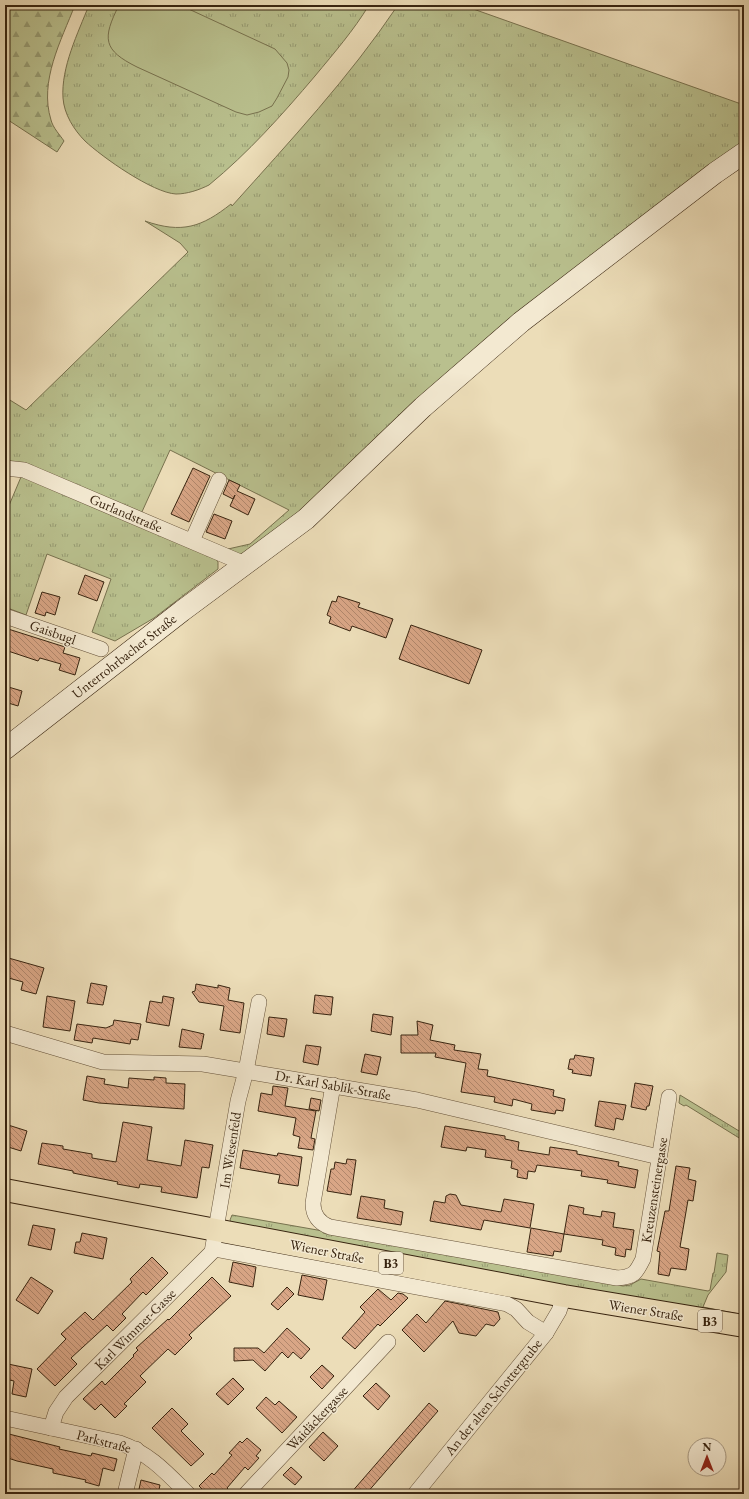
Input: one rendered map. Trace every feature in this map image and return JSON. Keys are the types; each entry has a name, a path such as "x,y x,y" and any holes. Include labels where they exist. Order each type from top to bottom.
{"main road":[{"name":"Unterrohrbacher Straße","path":"5,749 176,616 316,510 423,407 521,322 715,173 744,153"},
{"name":"Wiener Straße","path":"5,1190 215,1240 744,1326"}],"street":[{"name":"Gurlandstraße","path":"5,468 24,470 245,564"},
{"path":"192,541 219,480"},
{"name":"Gaisbugl","path":"5,616 101,649"},
{"name":"Im Wiesenfeld","path":"215,1240 238,1101 246,1071 259,1002"},
{"name":"Dr. Karl Sablik-Straße","path":"5,1032 103,1062 197,1063 333,1085 441,1105 659,1156"},
{"name":"Wiener Straße","path":"333,1085 312,1203 314,1213 323,1224 330,1227 617,1278 628,1277"},
{"name":"Kreuzensteinergasse","path":"628,1277 636,1272 643,1259 669,1097"},
{"name":"Wiener Straße","path":"215,1240 507,1304 516,1309 528,1322 546,1333"},
{"name":"Karl Wimmer-Gasse","path":"51,1428 56,1412 66,1397 210,1256 215,1240"},
{"name":"An der alten Schottergrube","path":"415,1494 546,1333 559,1311 564,1296"},
{"name":"Waidäckergasse","path":"246,1494 388,1342"},
{"name":"Parkstraße","path":"5,1418 120,1443 136,1449 157,1464 188,1494"},
{"path":"125,1494 136,1449"}],"green space":[{"path":"5,5 75,5 53,61 48,91 48,105 51,120 55,129 64,141 57,152 5,118"},
{"path":"89,5 369,5 350,32 315,76 251,147 209,185 201,189 176,194 154,188 115,165 103,156 81,137 73,127 65,110 63,86 67,62"},
{"path":"119,5 180,5 275,49 287,63 289,70 288,77 272,106 259,112 247,115 236,112 137,67 117,55 112,49 108,35 113,17"},
{"path":"398,5 462,5 744,105 744,147 320,499 241,555 228,549 250,544 289,510 170,450 141,514 24,465 5,460 5,397 26,410 188,252 180,243 145,221 170,227 191,226 211,218 231,204 232,206 339,84 360,58"},
{"path":"25,474 216,559 218,562 218,569 154,618 115,641 92,632 111,579 47,554 26,615 5,607 5,515 21,477"},
{"path":"680,1095 744,1134 744,1141 686,1105 684,1106 679,1103"},
{"path":"232,1215 323,1231 323,1233 623,1286 630,1285 641,1279 708,1291 710,1290 717,1253 728,1255 726,1272 708,1295 703,1307 744,1315 744,1319 232,1223 230,1220"}],"building":[{"path":"193,468 210,476 189,522 171,514"},
{"path":"229,480 240,485 237,491 255,499 248,515 230,506 235,495 233,499 223,494"},
{"path":"214,514 232,521 225,539 206,532"},
{"path":"85,575 104,582 97,601 78,594"},
{"path":"42,592 60,597 55,615 46,612 45,616 35,613"},
{"path":"338,596 360,603 358,607 393,619 386,638 352,626 350,631 329,623 331,617 327,615 332,601 336,602"},
{"path":"411,625 482,650 469,684 399,659"},
{"path":"5,628 65,647 63,653 80,658 75,675 59,670 61,664 40,658 38,661 5,650"},
{"path":"5,686 22,691 18,706 5,702"},
{"path":"5,957 44,968 36,994 21,990 23,982 5,977"},
{"path":"91,983 107,986 103,1005 87,1003"},
{"path":"196,984 218,988 218,985 230,988 228,1000 244,1003 240,1033 220,1030 224,1006 199,1002 192,992 195,991"},
{"path":"315,995 333,997 331,1015 313,1013"},
{"path":"47,996 75,1001 70,1031 43,1027"},
{"path":"163,996 174,998 169,1026 146,1022 150,1001 162,1003"},
{"path":"373,1014 393,1017 391,1035 371,1031"},
{"path":"269,1017 287,1019 284,1037 267,1034"},
{"path":"114,1020 141,1024 138,1040 131,1039 130,1044 93,1038 92,1043 74,1040 77,1024 106,1028 113,1025"},
{"path":"417,1021 433,1025 430,1040 455,1045 454,1050 481,1054 478,1069 488,1070 487,1076 554,1090 553,1096 565,1099 563,1111 556,1110 555,1114 531,1110 532,1104 513,1099 512,1106 494,1102 495,1097 461,1092 466,1063 435,1057 436,1053 401,1053 401,1035 418,1035"},
{"path":"182,1029 204,1034 201,1049 179,1047"},
{"path":"306,1045 321,1047 318,1065 303,1062"},
{"path":"365,1054 381,1057 377,1075 361,1072"},
{"path":"575,1055 594,1058 591,1076 572,1073 573,1070 568,1069 570,1059 574,1059"},
{"path":"87,1076 105,1079 104,1084 128,1088 129,1078 154,1080 154,1077 166,1078 166,1083 185,1084 184,1109 99,1103 83,1100"},
{"path":"635,1083 653,1086 649,1106 647,1106 646,1110 631,1107"},
{"path":"273,1086 288,1088 285,1106 316,1111 311,1138 315,1139 313,1150 298,1148 300,1137 293,1135 296,1118 258,1111 261,1093 272,1095"},
{"path":"311,1098 321,1100 319,1111 309,1109"},
{"path":"599,1101 626,1105 623,1120 616,1118 614,1130 595,1126"},
{"path":"123,1122 152,1127 147,1160 181,1166 185,1140 213,1145 209,1168 202,1167 197,1198 161,1192 162,1187 140,1184 139,1188 117,1184 118,1182 38,1164 42,1143 63,1146 63,1149 92,1154 92,1158 116,1162"},
{"path":"5,1124 27,1131 21,1151 5,1146"},
{"path":"445,1126 505,1136 505,1139 519,1142 518,1150 549,1155 550,1147 577,1151 577,1154 619,1162 618,1166 638,1170 635,1188 607,1183 608,1180 581,1176 582,1171 537,1165 535,1172 528,1171 527,1179 517,1177 518,1170 511,1168 512,1161 485,1157 486,1150 467,1147 466,1151 441,1147"},
{"path":"243,1150 277,1156 278,1153 302,1157 298,1186 278,1183 280,1175 240,1168"},
{"path":"347,1159 356,1160 351,1195 327,1191 331,1169 334,1169 335,1162 346,1164"},
{"path":"676,1166 690,1168 688,1179 696,1181 693,1201 688,1200 680,1247 689,1249 686,1270 671,1268 669,1276 658,1274 660,1252 657,1251 665,1211 669,1211"},
{"path":"450,1194 456,1195 461,1205 501,1212 504,1199 534,1204 530,1228 484,1220 481,1230 430,1221 434,1201 445,1203 446,1196"},
{"path":"361,1196 385,1200 384,1208 403,1212 401,1225 357,1218"},
{"path":"569,1205 584,1208 583,1214 601,1217 602,1211 615,1213 613,1227 634,1230 631,1250 626,1249 625,1257 615,1255 616,1248 602,1245 603,1240 564,1234"},
{"path":"33,1225 55,1229 51,1250 28,1245"},
{"path":"531,1228 564,1234 561,1252 554,1251 553,1256 527,1252"},
{"path":"82,1233 107,1238 103,1259 74,1253 76,1242 80,1242"},
{"path":"152,1257 168,1273 146,1295 143,1292 122,1314 126,1318 113,1331 107,1325 71,1358 77,1364 55,1386 37,1369 66,1339 61,1334 85,1312 93,1320 132,1282 130,1279"},
{"path":"233,1262 256,1267 253,1287 229,1282"},
{"path":"302,1275 327,1280 323,1300 298,1295"},
{"path":"31,1277 53,1291 38,1314 16,1300"},
{"path":"212,1277 231,1296 189,1335 192,1338 175,1355 168,1349 140,1376 146,1382 124,1404 127,1406 115,1418 101,1404 95,1410 83,1399 102,1381 105,1385 134,1356 133,1355 138,1350 136,1348 168,1319 169,1320"},
{"path":"287,1287 294,1294 278,1310 271,1304"},
{"path":"378,1289 391,1300 398,1293 403,1294 408,1298 380,1326 378,1324 355,1349 342,1338 365,1312 360,1307"},
{"path":"445,1301 498,1312 500,1319 494,1326 486,1324 476,1336 459,1333 453,1321 424,1352 402,1330 417,1314 426,1323"},
{"path":"287,1328 310,1349 301,1359 293,1352 288,1358 282,1352 265,1371 253,1360 234,1361 234,1348 258,1348 264,1353"},
{"path":"8,1364 32,1369 26,1397 12,1394 14,1381 5,1379"},
{"path":"322,1365 334,1376 322,1389 310,1377"},
{"path":"233,1378 244,1389 228,1405 216,1394"},
{"path":"376,1383 390,1396 378,1410 363,1396"},
{"path":"266,1397 275,1405 279,1401 297,1417 282,1433 256,1408"},
{"path":"429,1403 438,1411 366,1494 350,1494"},
{"path":"172,1408 188,1424 181,1431 204,1454 191,1466 152,1428"},
{"path":"323,1432 338,1446 324,1461 309,1447"},
{"path":"5,1433 60,1447 59,1449 91,1456 92,1453 117,1459 114,1471 103,1468 99,1486 85,1482 86,1480 53,1473 53,1469 5,1457"},
{"path":"247,1438 261,1450 256,1456 259,1458 248,1470 245,1467 227,1488 233,1494 207,1494 199,1486 212,1473 214,1475 232,1455 229,1453 240,1441 242,1443"},
{"path":"291,1467 302,1477 295,1485 283,1475"},
{"path":"141,1480 160,1485 158,1494 138,1494"}]}
